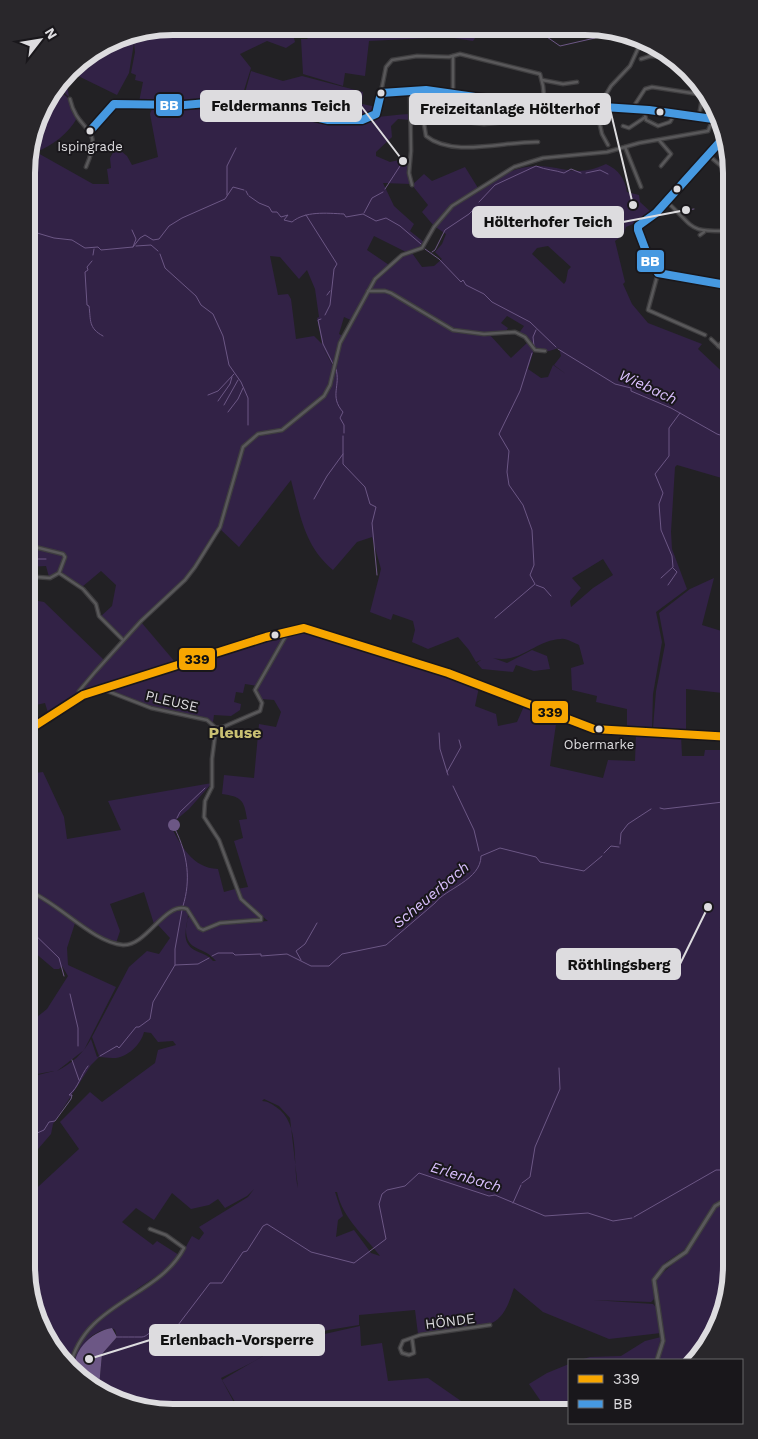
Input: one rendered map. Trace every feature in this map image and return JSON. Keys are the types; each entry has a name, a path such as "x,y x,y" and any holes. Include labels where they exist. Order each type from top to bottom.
{"main road":[{"path":"35,726 79,698 102,689 289,630 307,628 364,645 480,685 594,729 723,736"}],"street":[{"path":"608,145 602,134 597,108 610,86 630,66 639,46"},
{"path":"90,131 113,105 128,103 158,105 242,100 320,119 354,120 376,114 386,67 392,60 417,56 453,56 460,54 536,73 542,80 546,104 540,116 536,119 484,124 434,118 427,120 424,126 428,137 446,146 466,148 517,142 538,142"},
{"path":"453,56 453,94"},
{"path":"641,59 651,56 659,56"},
{"path":"542,80 563,84 576,82"},
{"path":"632,109 646,89 652,87 698,94 700,96"},
{"path":"381,93 426,90 546,104 675,113 712,119"},
{"path":"410,92 411,151 409,173 412,185"},
{"path":"70,98 74,112 90,131 94,149 86,168"},
{"path":"698,116 702,99"},
{"path":"644,110 644,118"},
{"path":"644,118 653,125 661,126 672,120 675,113"},
{"path":"623,126 630,128 644,118"},
{"path":"79,698 79,692 123,641 188,577 217,533 243,447 258,434 282,430 321,399 329,390 340,343 378,275 402,255 414,252 423,246 434,226 452,206 514,167 543,158 607,152 708,131 713,120"},
{"path":"659,140 671,154 661,166"},
{"path":"719,142 654,215 638,226 649,259 658,273 723,284"},
{"path":"625,147 641,187"},
{"path":"708,154 723,167"},
{"path":"666,201 688,225 704,232 723,231"},
{"path":"700,235 704,232"},
{"path":"658,273 648,310 705,335"},
{"path":"368,291 391,293 453,330 487,334 515,332 527,339 535,350 545,351"},
{"path":"711,339 723,350"},
{"path":"718,346 723,342"},
{"path":"35,546 63,554 65,557 59,573 50,578 35,578"},
{"path":"59,573 86,592 96,604 99,616 123,641"},
{"path":"35,894 53,903 96,936 123,945 135,942 178,908 188,910 199,928 203,930 220,923 262,918 241,899 219,840 204,817 205,801 212,787 212,759 216,728 260,711 262,703 255,690 289,630"},
{"name":"PLEUSE","path":"102,689 105,692 151,708 207,720 216,728"},
{"path":"657,1359 663,1341 654,1280 664,1267 686,1252 715,1206 723,1202"},
{"path":"72,1361 82,1338 91,1325 128,1300 178,1259 184,1248 166,1235 150,1229"},
{"name":"HÖNDE","path":"412,1338 414,1353 409,1355 402,1353 400,1348 403,1341 412,1338 490,1325"}],"shaded area":[{"path":"164,35 299,35 294,38 295,42 286,48 267,41 240,54 251,68 241,100 173,105 139,102 143,82 135,80 136,75 131,73 135,52 134,43 129,73 117,95 76,75 96,58 120,45"},
{"path":"311,35 477,35 473,41 448,37 369,41 365,76 345,73 343,86 303,74 301,39 308,39 306,37"},
{"path":"251,71 283,81 302,76 363,92 362,104 377,107 374,115 362,119 411,114 410,120 398,119 391,126 392,137 376,152 376,156 390,162 408,158 411,184 383,183 394,206 414,224 410,231 425,243 422,248 409,253 412,253 422,267 434,266 442,259 435,252 442,244 446,234 434,226 422,212 428,205 412,185 424,174 432,181 465,167 478,188 506,173 531,166 580,171 606,164 621,175 627,192 639,195 640,202 652,213 645,219 636,219 633,224 626,227 623,235 615,241 625,282 623,284 632,304 648,323 702,344 698,349 723,373 723,478 677,465 675,467 671,532 672,549 687,589 656,612 662,642 653,694 652,728 627,728 627,709 596,702 597,696 572,690 571,668 584,664 579,645 568,640 552,640 512,658 493,658 507,663 532,650 547,656 550,669 534,671 516,665 513,672 482,669 477,663 481,660 476,662 458,637 428,649 412,642 415,630 413,621 393,614 391,620 370,612 381,569 372,537 357,542 333,570 315,551 309,540 304,529 291,480 239,547 220,529 225,513 217,532 195,566 182,582 123,639 100,617 112,606 116,585 101,571 82,587 58,573 49,577 46,566 35,567 35,547 49,551 35,547 35,173 37,152 93,184 109,184 107,169 111,168 110,158 116,147 127,156 132,165 158,157 150,114 153,106 253,102 243,100","holes":["361,119 332,121 320,120","374,236 406,252 374,278 389,265 367,250","548,246 571,267 568,270 564,284 532,254 537,248","270,256 280,257 299,279 307,270 315,289 319,317 317,318 322,344 314,336 296,339 291,299 288,294 278,295","507,316 524,326 519,333 529,341 511,358 489,334 506,331 508,328 501,323","344,317 353,321 343,336 339,334","323,348 335,368 333,382 325,396 283,430 270,433 281,430 324,396 334,368","559,348 561,356 554,365 566,374 553,365 548,377 541,378 528,369 534,350 549,351","603,559 613,575 593,588 571,607 570,601 581,588 572,578"]},
{"path":"67,84 67,85 69,97 62,91"},
{"path":"61,92 69,99 77,118 60,138 37,152 45,120"},
{"path":"714,578 702,625 723,631 723,693 686,689 686,730 653,728 656,691 665,645 659,613 690,589"},
{"path":"35,600 44,602 104,660 76,694 48,713 45,703 35,705"},
{"path":"141,622 175,662 80,692 87,682"},
{"path":"304,630 479,687 475,706 496,714 498,726 517,722 525,704 557,717 550,766 603,778 608,760 635,761 636,734 681,735 682,756 704,756 705,750 723,750 723,924 719,928 723,925 723,1200 715,1204 684,1250 666,1262 657,1272 653,1280 654,1299 651,1302 593,1300 653,1304 656,1307 661,1333 609,1339 543,1312 514,1288 508,1305 501,1316 482,1327 460,1331 418,1334 415,1310 359,1315 359,1325 328,1330 283,1343 255,1361 221,1378 235,1404 155,1403 120,1394 104,1386 99,1383 102,1354 117,1337 115,1330 112,1328 96,1333 89,1338 80,1351 76,1365 58,1343 42,1311 36,1284 35,1190 79,1149 60,1122 90,1092 102,1102 155,1063 158,1050 176,1045 173,1041 158,1042 151,1033 144,1032 140,1042 127,1054 117,1058 99,1057 91,1065 53,1124 51,1134 35,1153 35,1076 54,1071 35,1074 35,1019 47,1009 68,976 62,966 59,969 54,969 35,953 35,895 53,903 35,894 35,773 43,772 64,817 67,839 121,830 108,801 212,783 189,809 170,825 183,847 194,860 209,868 218,869 224,892 235,889 241,900 262,919 220,923 204,928 205,931 221,924 268,921 242,899 237,889 248,887 234,841 243,838 239,820 247,819 243,803 240,800 234,796 222,794 224,775 254,778 259,724 276,727 281,712 274,700 261,699 257,692 257,686 245,684 243,693 236,692 234,702 241,704 240,710 231,716 214,715 213,722 151,707 105,691 266,640 287,636 290,632","holes":["144,892 154,924 170,911 181,906 186,909 171,912 158,925 170,938 159,954 147,951 129,967 92,1037 99,1056 97,1057 91,1039 84,1049 116,987 68,965 67,948 76,920 96,936 116,943 120,931 110,904","186,928 192,945 211,956 216,961 190,947 186,940","83,1051 72,1061 57,1071","264,1099 279,1106 290,1118 291,1130 284,1114 276,1107 262,1101","291,1130 294,1144 296,1166","254,1189 248,1197 199,1227 204,1233 199,1240 192,1236 178,1260 159,1279 140,1293 100,1318 100,1316 128,1300 137,1289 167,1269 179,1255 157,1241 153,1245 122,1222 136,1208 154,1220 172,1193 191,1209 209,1205 218,1199 225,1208 247,1196","335,1192 337,1192 349,1219 380,1256 371,1253 354,1230 336,1237 338,1220 343,1216"]},
{"path":"174,819 180,825 174,831 168,825"},
{"path":"723,1203 723,1275 716,1311 700,1343 687,1359 659,1359 663,1331 656,1282 658,1277 690,1249 704,1224 717,1207"},
{"path":"360,1326 361,1346 382,1343 388,1381 428,1378 465,1404 236,1404 222,1380 285,1343"},
{"path":"112,1328 117,1337 102,1354 99,1383 75,1363 78,1352 83,1345 104,1330"},
{"path":"661,1337 656,1359 583,1359 621,1356 645,1341"},
{"path":"568,1364 568,1404 541,1404 529,1384 547,1373"}],"waterway":[{"path":"547,37 560,46 595,38"},
{"path":"227,195 227,166 236,148"},
{"path":"385,189 402,163"},
{"path":"479,202 495,185 536,166 564,173 571,169 581,173"},
{"path":"586,173 600,170 608,174"},
{"name":"Wiebach","path":"35,232 54,238 72,240 85,248 98,247 101,250 133,247 145,235 153,240 159,239 169,226 182,218 225,199 233,187 244,190"},
{"name":"Wiebach","path":"246,191 248,195"},
{"path":"364,213 372,198 383,192"},
{"name":"Wiebach","path":"249,196 269,207 272,212 277,212 281,217 288,215 284,220 292,222 309,214 323,213 344,214 346,217 363,214 376,221 386,218 400,226 421,244"},
{"path":"432,252 435,250 445,230 475,208"},
{"path":"687,210 694,209"},
{"path":"306,215 337,264 334,269 330,305 325,315"},
{"name":"Wiebach","path":"132,230 136,239 133,247"},
{"path":"136,246 151,245 158,251"},
{"path":"93,255 94,249"},
{"name":"Wiebach","path":"425,249 439,259 461,282 463,280 466,285 484,294 492,302 530,322 556,347"},
{"path":"160,254 165,268 196,296 201,305 213,314 223,336 229,365 241,382 248,398 248,425"},
{"path":"92,261 85,272 87,305 89,306 90,320 93,327 103,336"},
{"path":"327,295 330,291"},
{"path":"321,319 318,320 323,344 333,364"},
{"path":"534,346 533,337 536,330"},
{"name":"Wiebach","path":"558,349 615,384 631,388 631,391 671,408 723,436"},
{"path":"495,618 535,584 530,575 534,565 532,530 523,505 509,485 507,472 509,451 499,434 520,391 532,353"},
{"path":"336,369 336,396 343,412 340,418 344,425 344,433"},
{"path":"208,395 218,391 234,374"},
{"path":"218,401 230,384 232,377"},
{"path":"224,405 238,380"},
{"path":"228,412 238,399 243,388"},
{"path":"661,578 673,567 672,556 661,530 659,504 663,493 655,474 669,456 669,428 680,413"},
{"path":"343,436 343,464 365,487 370,504 376,507 372,523 377,575"},
{"path":"314,499 327,476 343,454"},
{"path":"35,559 46,559"},
{"path":"668,585 677,572 673,568"},
{"path":"536,585 544,588 551,596"},
{"path":"439,733 440,749 448,775"},
{"path":"447,772 461,747 459,740"},
{"path":"453,786 474,830 479,851"},
{"path":"177,818 180,812 205,788"},
{"name":"Scheuerbach","path":"660,808 723,802"},
{"name":"Scheuerbach","path":"620,844 621,833 628,824 651,809"},
{"path":"175,829 183,848 187,868 187,887 183,906"},
{"name":"Scheuerbach","path":"604,853 611,846 619,847"},
{"name":"Scheuerbach","path":"212,956 218,953 233,953 235,955 261,954 261,956 287,954 311,966 329,966 342,954 386,945 440,898 469,878 475,872 481,856 500,848 536,857 540,862 584,871 602,856"},
{"path":"175,965 175,949 182,910"},
{"path":"301,960 296,951 305,944 317,923"},
{"path":"35,935 59,958 64,976"},
{"name":"Scheuerbach","path":"100,1056 117,1046 119,1048 136,1027 150,1019 153,1002 175,965 198,964 209,958"},
{"path":"70,994 78,1028 78,1046"},
{"path":"72,1060 79,1080"},
{"name":"Scheuerbach","path":"35,1134 44,1130 49,1122 55,1121 71,1099 72,1095 69,1095 88,1066"},
{"path":"522,1183 530,1177 535,1147 560,1089 559,1068"},
{"name":"Erlenbach","path":"634,1217 716,1170 723,1170"},
{"name":"Erlenbach","path":"117,1337 144,1337 161,1327 175,1329 210,1283 222,1283 243,1252 247,1251 263,1226 267,1224 311,1252 354,1263 386,1239 379,1204 382,1194 387,1190 405,1186 419,1173 489,1196 495,1195 545,1216 588,1213 613,1221 632,1218"},
{"path":"513,1203 521,1185"}],"transit line":[{"name":"BB","path":"90,131 114,104 184,105 242,100 328,120 362,120 376,114 381,93 426,90 496,100 649,110 712,119"},
{"name":"BB","path":"719,143 656,213 638,226 638,230 649,259 658,273 723,284"},
{"name":"339","path":"35,726 83,695 266,637 304,628 448,673 594,729 723,736"}],"place":[{"name":"Ispingrade","path":"90,131"},
{"name":"Feldermanns Teich","path":"403,161"},
{"name":"Freizeitanlage Hölterhof","path":"633,205"},
{"name":"Hölterhofer Teich","path":"686,210"},
{"name":"Obermarke","path":"599,729"},
{"name":"Röthlingsberg","path":"708,907"},
{"name":"Erlenbach-Vorsperre","path":"89,1359"}],"district":[{"name":"Pleuse","path":"235,732"}]}
